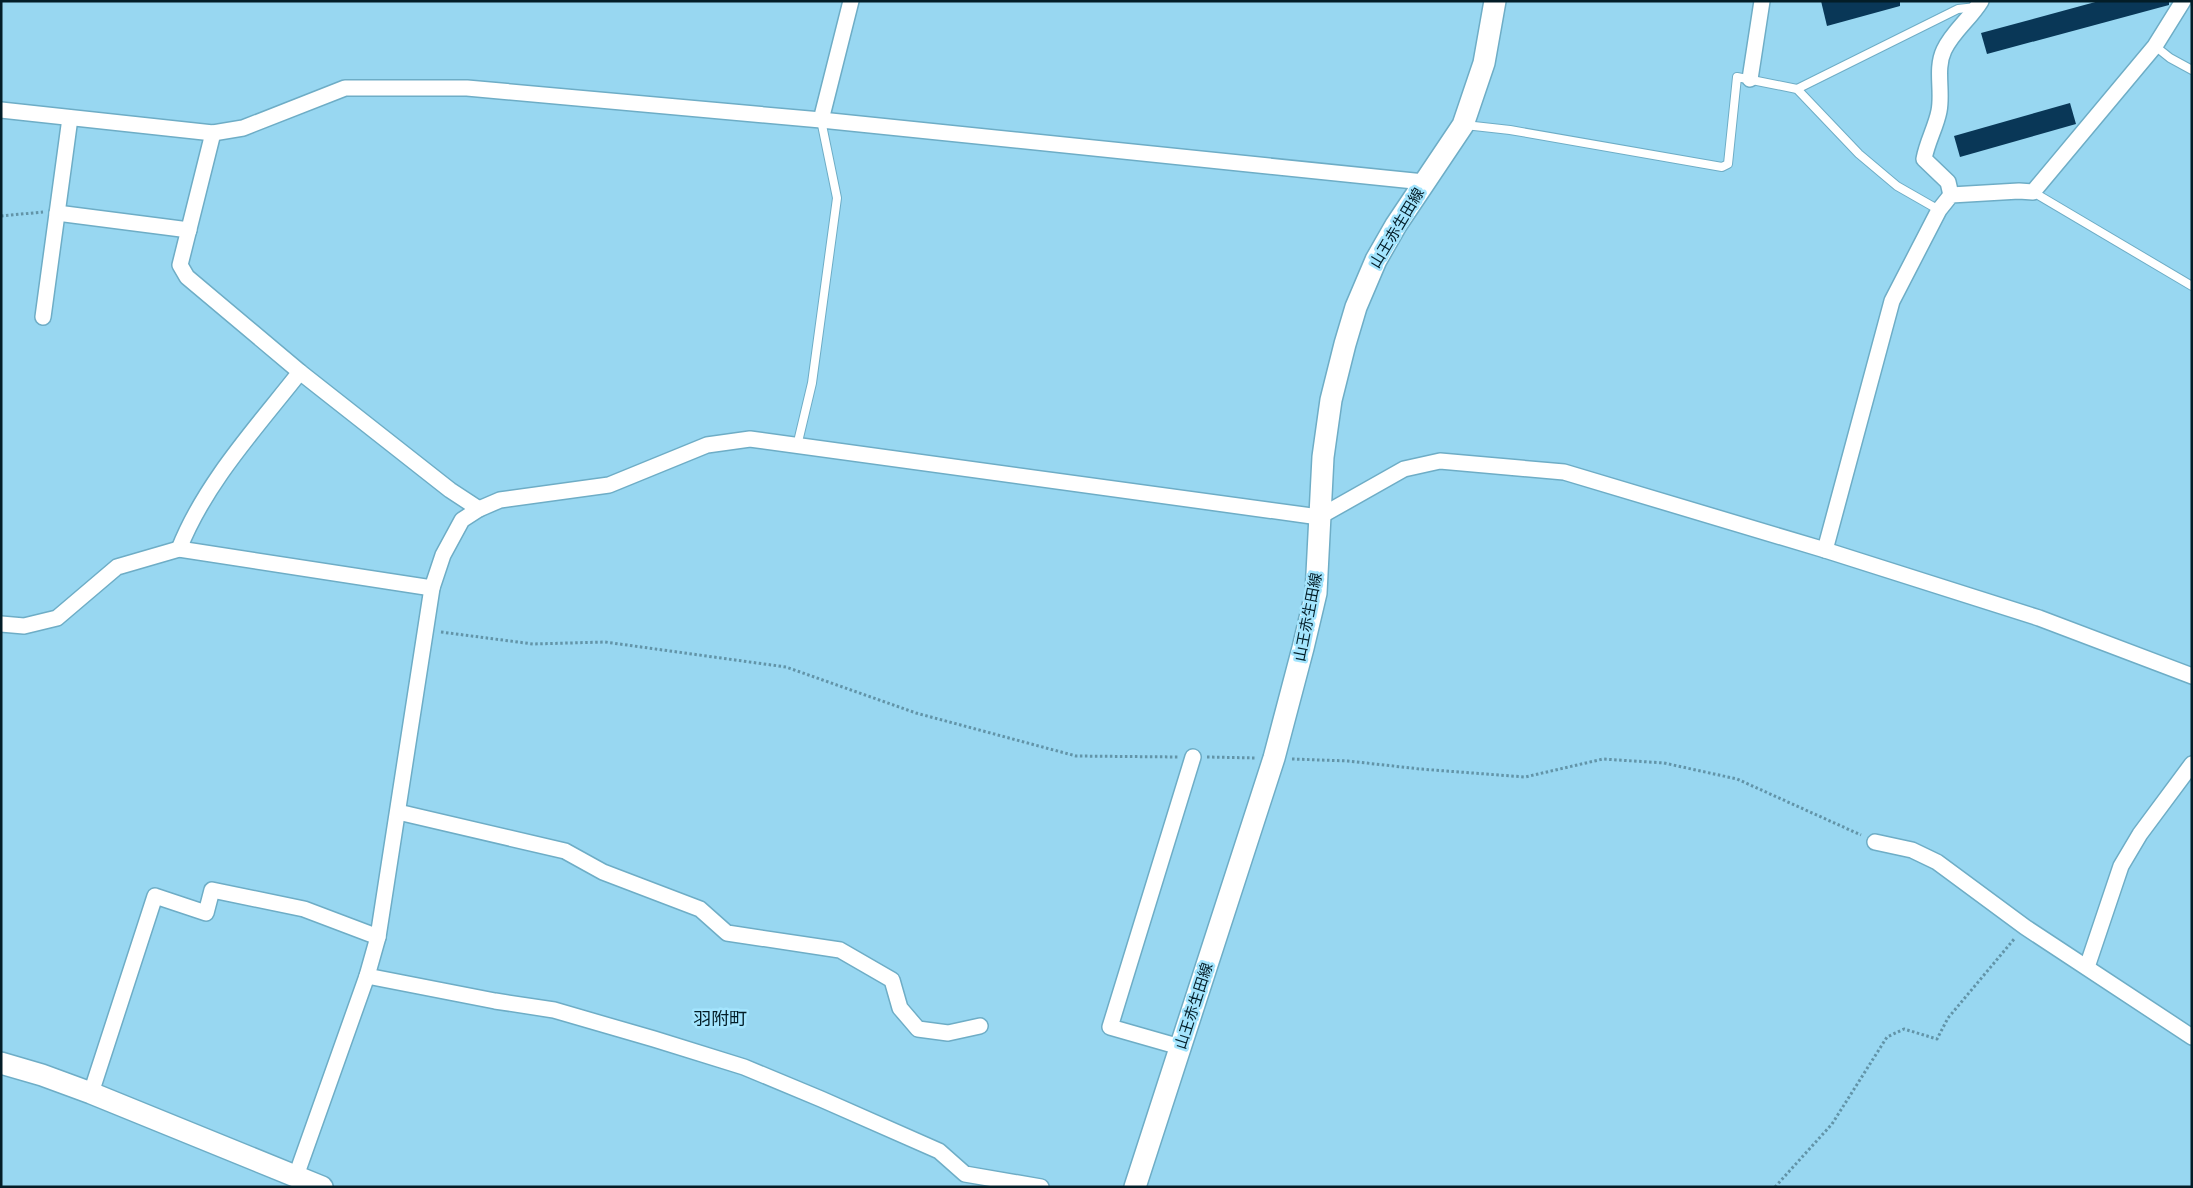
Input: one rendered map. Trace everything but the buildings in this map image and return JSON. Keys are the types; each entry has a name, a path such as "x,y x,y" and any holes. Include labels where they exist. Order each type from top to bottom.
{"main road":[{"name":"山王赤生田線","path":"1135,1187 1274,758 1316,593 1323,457 1331,400 1356,307 1376,260 1424,182 1463,124 1484,63 1495,1"},
{"path":"1,1063 42,1075 91,1093 322,1187"}],"street":[{"path":"821,120 851,1"},
{"path":"1750,79 1762,1"},
{"path":"1825,550 1892,301 1939,210 1951,196 2019,191 2033,192 2155,46 2183,1"},
{"path":"1951,196 1948,182 1924,159 1941,99 1940,73 1943,52 1956,31 1980,4"},
{"path":"1,110 214,133 243,128 345,88 467,88 821,120 1424,182"},
{"path":"43,317 70,118"},
{"path":"214,133 180,265 187,277 300,372 450,490 480,509"},
{"path":"57,213 188,230"},
{"path":"179,548 188,525 227,464 300,372"},
{"path":"296,1176 368,976 378,937 432,588 443,555 462,520 500,500 609,485 707,446 750,439 1319,517 1404,469 1440,461 1564,472 1825,550 2039,618 2192,676"},
{"path":"1,624 24,626 57,618 117,567 179,548 432,588"},
{"path":"1180,1047 1110,1027 1193,757"},
{"path":"2086,967 2121,866 2140,834 2192,764"},
{"path":"398,812 565,851 603,872 700,909 727,933 840,950 892,980 900,1008 918,1029 948,1033 980,1026"},
{"path":"1876,842 1912,850 1937,862 2025,926 2192,1037"},
{"path":"91,1093 155,896 206,913 212,890 304,908 378,937"},
{"path":"368,976 494,1001 554,1010 744,1067 821,1098 939,1150 965,1174 1041,1187"}],"lane":[{"path":"1797,89 1958,9 1980,4"},
{"path":"2155,46 2170,58 2192,70"},
{"path":"1463,124 1538,134 1722,167 1728,164 1737,77 1750,79 1797,89 1859,154 1897,186 1939,210"},
{"path":"797,446 812,383 837,198 821,120"},
{"path":"2033,192 2192,286"}],"path":[{"path":"1,216 34,212 57,213"},
{"path":"426,631 533,644 605,642 786,668 916,713 1076,756 1274,758 1348,761 1525,777 1603,759 1664,763 1736,779 1876,842"},
{"path":"1774,1187 1832,1124 1888,1037 1904,1029 1937,1039 1948,1018 2025,926"}],"district":[{"name":"羽附町","path":"720,1019"}]}
